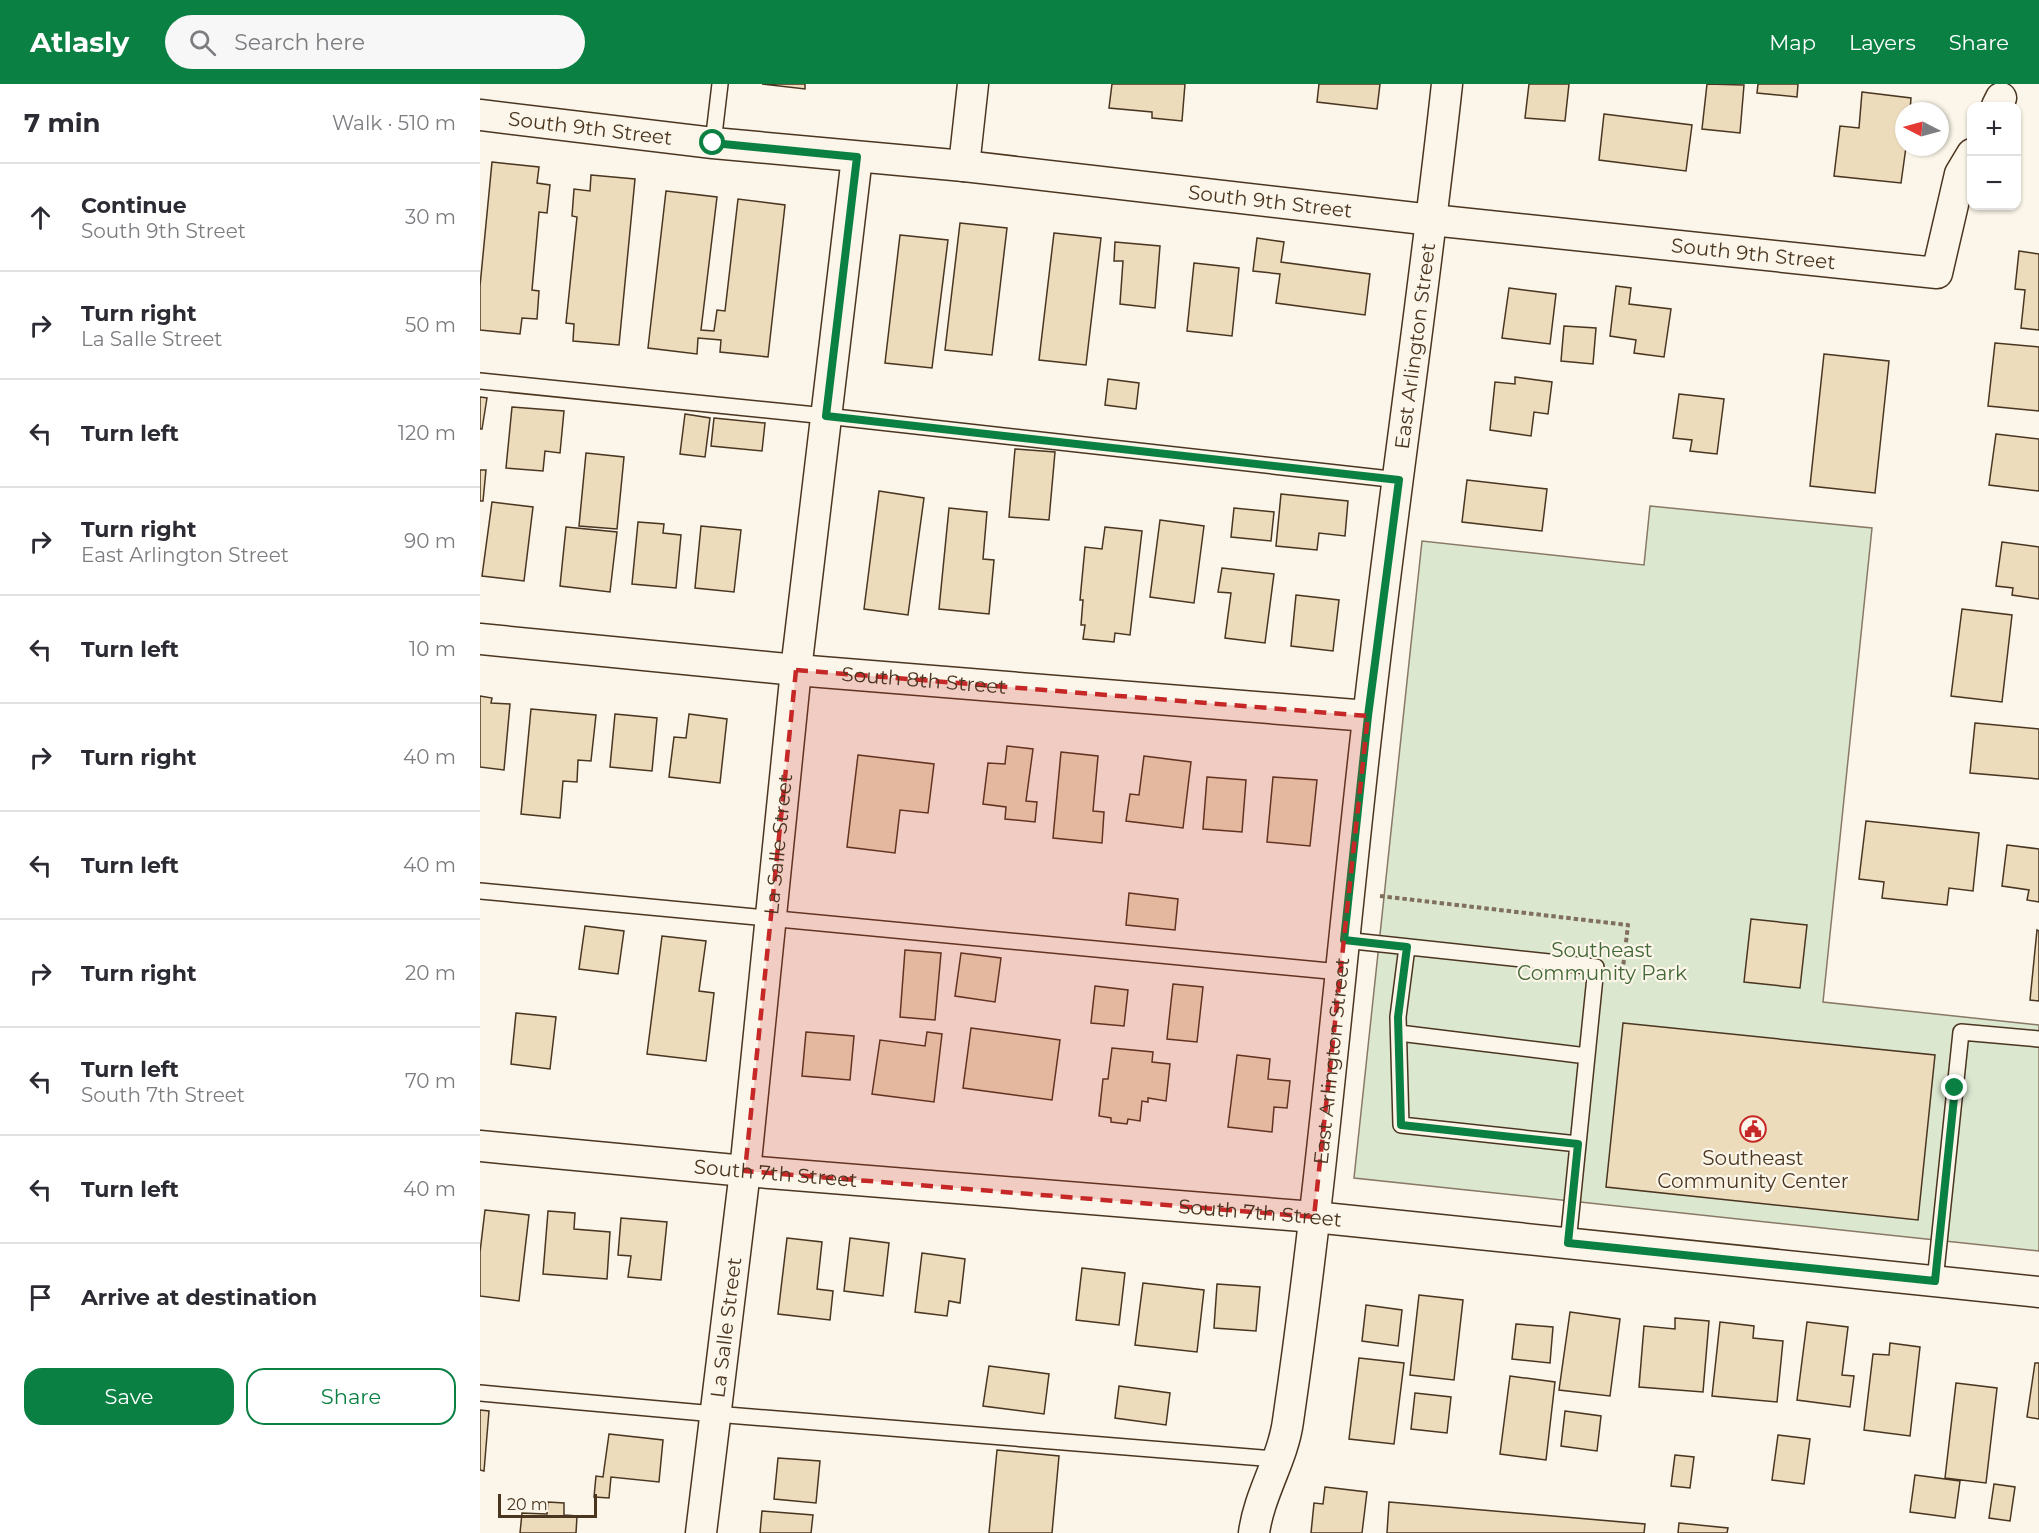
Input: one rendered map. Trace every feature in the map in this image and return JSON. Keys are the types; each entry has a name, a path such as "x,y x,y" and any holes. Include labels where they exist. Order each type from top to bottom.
{"street":[{"path":"964,166 973,84"},
{"name":"East Arlington Street","path":"1254,1533 1257,1515 1287,1427 1314,1217 1368,716 1432,220 1447,84"},
{"name":"South 9th Street","path":"480,115 713,143 964,166 1432,220 1937,273 1960,174 1970,156"},
{"name":"La Salle Street","path":"701,1533 745,1171 796,670 857,157"},
{"name":"South 8th Street","path":"480,639 796,670 1368,716"},
{"name":"South 7th Street","path":"480,1146 745,1171 1314,1217 2039,1292"}],"lane":[{"path":"713,143 720,84"},
{"path":"480,381 826,416 1399,480"},
{"path":"480,891 1340,972"},
{"path":"1344,940 1596,967 1568,1243"},
{"path":"1407,947 1398,1017 1401,1125 1578,1144"},
{"path":"1935,1281 1961,1032 2039,1039"},
{"path":"1399,1033 1587,1056"},
{"path":"480,1393 1276,1459"}],"path":[{"path":"1349,892 1628,925 1622,972"}],"highlighted area":[{"path":"796,670 1368,716 1314,1217 745,1171"}],"green space":[{"name":"Southeast Community Park","path":"1650,506 1872,528 1823,1002 2039,1025 2039,1251 1354,1178 1422,541 1644,565"}],"building":[{"path":"762,84 805,84 805,89"},
{"path":"1112,84 1185,84 1182,121 1152,118 1152,112 1109,108"},
{"path":"1319,84 1380,84 1377,109 1317,102"},
{"path":"1529,84 1569,84 1565,121 1525,118"},
{"path":"1707,84 1744,85 1740,133 1702,129"},
{"path":"1758,84 1798,84 1797,97 1757,93"},
{"path":"1862,92 1911,98 1911,102 1895,102 1895,156 1905,156 1901,183 1834,176 1840,126 1859,128"},
{"path":"1604,114 1692,125 1686,171 1599,160"},
{"path":"492,162 539,167 537,183 550,185 547,213 539,212 532,290 539,291 537,319 522,318 520,334 480,330 480,286"},
{"path":"591,175 635,179 619,345 573,341 574,324 566,323 577,217 572,216 574,189 590,191"},
{"path":"666,191 717,197 701,330 714,331 717,310 725,311 738,199 785,205 768,357 720,352 721,340 698,338 697,354 648,348"},
{"path":"960,223 1007,228 992,355 945,350"},
{"path":"1054,233 1101,238 1086,365 1039,360"},
{"path":"900,235 948,240 932,368 885,363"},
{"path":"1257,238 1284,242 1281,262 1370,274 1365,315 1276,303 1280,274 1253,271"},
{"path":"1115,242 1160,246 1155,308 1120,304 1123,261 1114,261"},
{"path":"2019,251 2039,254 2039,330 2021,328 2025,290 2015,289"},
{"path":"1194,263 1239,268 1232,336 1187,331"},
{"path":"1616,286 1631,288 1629,304 1671,309 1664,357 1634,353 1636,340 1610,336"},
{"path":"1509,288 1556,294 1550,344 1502,338"},
{"path":"1564,326 1596,328 1593,364 1561,361"},
{"path":"1995,343 2039,347 2039,411 1988,406"},
{"path":"1824,354 1889,361 1875,493 1810,486"},
{"path":"1515,377 1552,382 1548,414 1534,412 1531,436 1490,430 1495,382 1515,384"},
{"path":"1108,379 1139,383 1136,409 1105,405"},
{"path":"1679,394 1724,399 1717,454 1690,451 1692,440 1673,438"},
{"path":"480,397 487,398 482,429 480,429"},
{"path":"512,407 564,411 560,453 545,451 543,471 506,468"},
{"path":"685,414 710,418 705,457 680,454"},
{"path":"714,418 765,423 762,451 711,446"},
{"path":"1996,434 2039,439 2039,491 1989,485"},
{"path":"1015,449 1055,452 1049,520 1009,517"},
{"path":"586,453 624,457 617,529 579,526"},
{"path":"480,470 486,470 483,501 480,501"},
{"path":"1467,480 1547,489 1542,531 1462,522"},
{"path":"879,491 924,498 908,615 864,609"},
{"path":"1281,494 1348,501 1345,536 1319,533 1317,550 1276,546"},
{"path":"492,502 533,507 524,581 482,576"},
{"path":"949,508 987,512 983,559 994,560 989,614 939,609"},
{"path":"1234,508 1274,512 1271,541 1231,537"},
{"path":"1160,520 1204,526 1194,603 1150,597"},
{"path":"638,522 664,524 663,533 681,535 676,588 632,584"},
{"path":"701,526 741,530 734,592 695,588"},
{"path":"566,527 617,532 610,592 560,586"},
{"path":"1105,527 1142,531 1130,635 1115,633 1114,642 1083,639 1085,625 1081,625 1083,600 1080,600 1085,547 1102,549"},
{"path":"2002,542 2039,547 2039,599 2012,595 2013,588 1996,586"},
{"path":"1222,568 1274,574 1265,643 1225,638 1231,593 1218,592"},
{"path":"1296,595 1339,600 1333,651 1291,646"},
{"path":"1962,609 2012,615 2002,702 1951,696"},
{"path":"480,696 492,698 491,703 510,704 504,770 480,767"},
{"path":"531,709 596,715 591,761 578,760 577,782 563,781 560,818 521,814"},
{"path":"615,714 657,718 652,771 610,767"},
{"path":"689,714 727,719 720,783 669,777 674,737 686,738"},
{"path":"1975,723 2039,729 2039,779 1970,773"},
{"path":"1007,746 1033,749 1026,801 1037,802 1035,822 1005,819 1006,807 983,804 988,763 1005,764"},
{"path":"1061,752 1098,756 1093,811 1104,812 1102,843 1053,838"},
{"path":"858,755 934,764 928,813 900,810 895,853 847,847"},
{"path":"1144,756 1191,762 1183,828 1126,821 1130,794 1139,795"},
{"path":"1207,777 1246,780 1242,832 1203,829"},
{"path":"1273,777 1317,780 1310,846 1267,842"},
{"path":"1866,821 1979,833 1973,891 1949,888 1947,905 1882,898 1884,882 1859,879"},
{"path":"2007,845 2039,849 2039,902 2027,900 2029,890 2002,886"},
{"path":"1129,893 1178,899 1175,930 1126,925"},
{"path":"1751,919 1807,925 1800,988 1744,982"},
{"path":"585,926 624,931 618,974 579,969"},
{"path":"2037,930 2039,931 2039,1001 2030,1000"},
{"path":"662,936 706,941 699,991 714,993 706,1061 647,1054"},
{"path":"905,950 941,953 935,1020 900,1017"},
{"path":"961,953 1001,958 995,1002 955,996"},
{"path":"1173,984 1203,987 1197,1042 1167,1039"},
{"path":"1095,986 1128,990 1124,1026 1091,1023"},
{"path":"516,1013 556,1017 550,1069 511,1064"},
{"path":"1623,1023 1935,1055 1918,1220 1606,1187"},
{"path":"971,1028 1060,1040 1052,1100 963,1088"},
{"path":"806,1032 854,1036 850,1080 802,1076"},
{"path":"927,1032 942,1034 934,1102 872,1094 880,1040 925,1046"},
{"path":"1112,1048 1153,1052 1152,1062 1170,1064 1166,1101 1148,1098 1148,1102 1142,1101 1140,1121 1128,1119 1127,1124 1111,1122 1111,1118 1099,1116 1103,1079 1108,1079"},
{"path":"1237,1055 1270,1059 1268,1079 1290,1081 1287,1108 1274,1107 1272,1132 1228,1127"},
{"path":"485,1210 529,1215 519,1301 480,1296 480,1252"},
{"path":"548,1211 575,1213 574,1229 610,1232 607,1279 543,1274"},
{"path":"621,1218 667,1222 661,1280 628,1277 631,1256 618,1255"},
{"path":"787,1238 822,1242 817,1289 833,1291 830,1320 778,1314"},
{"path":"850,1238 889,1243 883,1296 844,1291"},
{"path":"922,1253 965,1259 960,1303 949,1301 947,1316 915,1312"},
{"path":"1082,1268 1125,1273 1119,1325 1076,1320"},
{"path":"1143,1283 1204,1290 1197,1352 1135,1345"},
{"path":"1217,1284 1260,1287 1256,1331 1214,1328"},
{"path":"1419,1295 1463,1300 1454,1380 1410,1375"},
{"path":"1366,1305 1402,1310 1398,1346 1362,1341"},
{"path":"1570,1312 1620,1319 1610,1396 1559,1390"},
{"path":"1675,1318 1709,1321 1703,1392 1639,1387 1644,1326 1675,1329"},
{"path":"1720,1322 1754,1326 1753,1338 1783,1341 1777,1402 1712,1396"},
{"path":"1807,1322 1848,1327 1842,1375 1854,1376 1850,1407 1797,1400"},
{"path":"1516,1324 1553,1327 1550,1363 1512,1359"},
{"path":"1890,1343 1920,1347 1910,1436 1864,1430 1873,1354 1889,1355"},
{"path":"1359,1358 1404,1363 1394,1444 1349,1439"},
{"path":"2035,1363 2039,1363 2039,1419 2027,1417"},
{"path":"989,1366 1049,1374 1044,1414 983,1406"},
{"path":"1510,1376 1555,1382 1546,1460 1500,1454"},
{"path":"1956,1383 1997,1388 1986,1483 1945,1478"},
{"path":"1119,1386 1170,1393 1166,1425 1115,1418"},
{"path":"1415,1393 1451,1397 1447,1433 1411,1429"},
{"path":"480,1410 489,1411 484,1471 480,1470"},
{"path":"1565,1411 1601,1416 1597,1451 1561,1446"},
{"path":"609,1434 663,1440 659,1482 611,1477 609,1498 594,1497 596,1476 603,1477"},
{"path":"1778,1435 1810,1439 1804,1484 1772,1480"},
{"path":"997,1450 1059,1456 1052,1533 989,1533"},
{"path":"1675,1455 1694,1457 1690,1488 1671,1486"},
{"path":"778,1458 820,1461 816,1503 774,1499"},
{"path":"1915,1475 1960,1481 1955,1518 1910,1512"},
{"path":"1994,1484 2015,1487 2010,1521 1989,1518"},
{"path":"1325,1487 1367,1492 1362,1533 1311,1533 1314,1503 1323,1504"},
{"path":"548,1502 564,1503 564,1515 577,1516 576,1533 520,1533 522,1513 547,1514"},
{"path":"1389,1502 1645,1524 1644,1533 1387,1533"},
{"path":"762,1511 813,1515 811,1533 760,1533"},
{"path":"1679,1523 1728,1528 1727,1533 1678,1533"}],"place":[{"name":"Southeast Community Center","path":"1753,1129"}],"route":[{"path":"713,143 857,157 826,416 1399,480 1368,716 1344,940 1407,947 1398,1017 1401,1125 1578,1144 1568,1243 1935,1281 1955,1088"}]}
